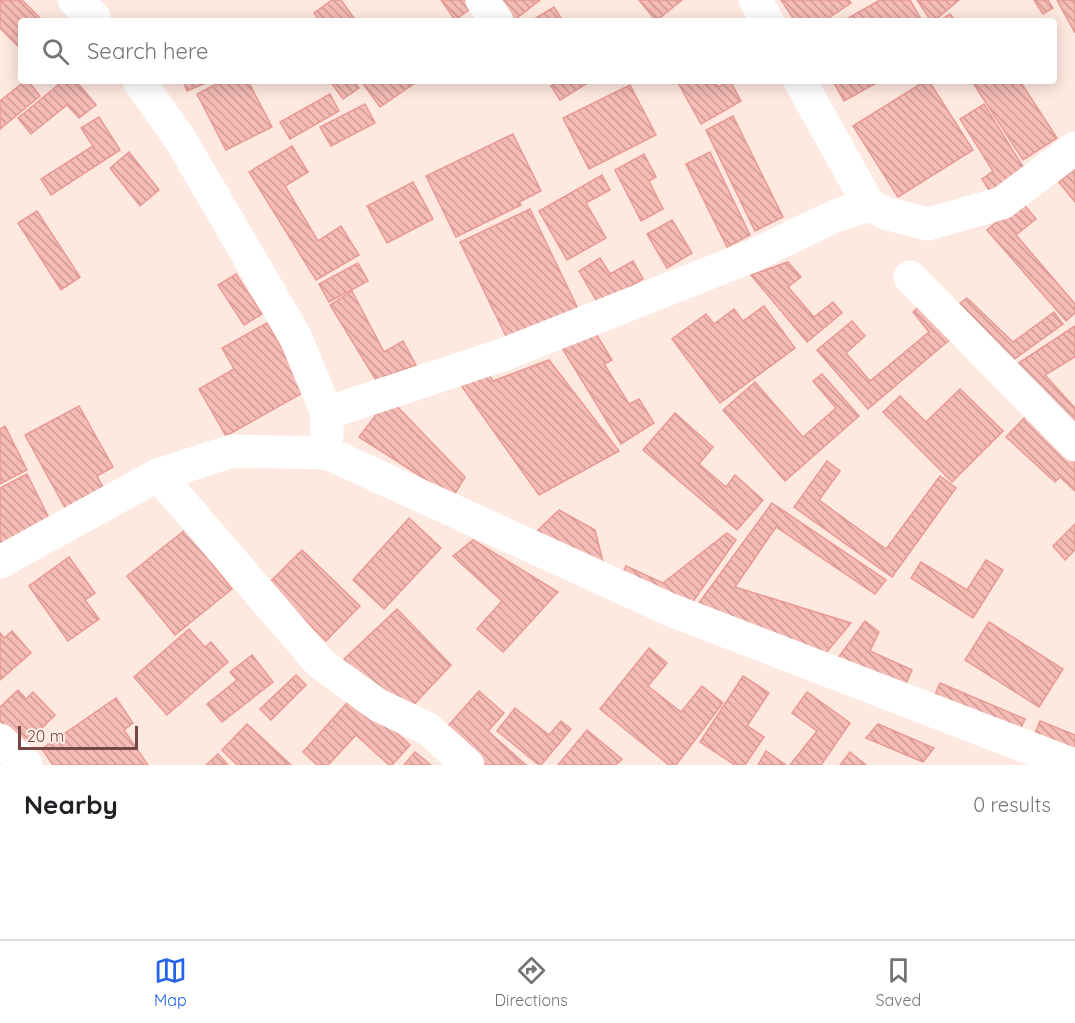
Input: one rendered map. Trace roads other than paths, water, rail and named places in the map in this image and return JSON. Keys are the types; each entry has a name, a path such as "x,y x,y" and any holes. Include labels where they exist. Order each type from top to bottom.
{"street":[{"path":"482,0 494,18"},
{"path":"755,0 764,18"},
{"path":"142,84 180,139 295,336 327,413 327,453"},
{"path":"802,84 869,205 885,213 928,224 1002,203 1075,148"},
{"path":"327,413 505,354 752,256 835,216 869,205"},
{"path":"910,277 1075,445"},
{"path":"0,562 158,475 232,451 327,453 671,610 1074,765"},
{"path":"158,475 320,663 378,705 428,729 468,765"},
{"path":"0,740 26,765"}]}
